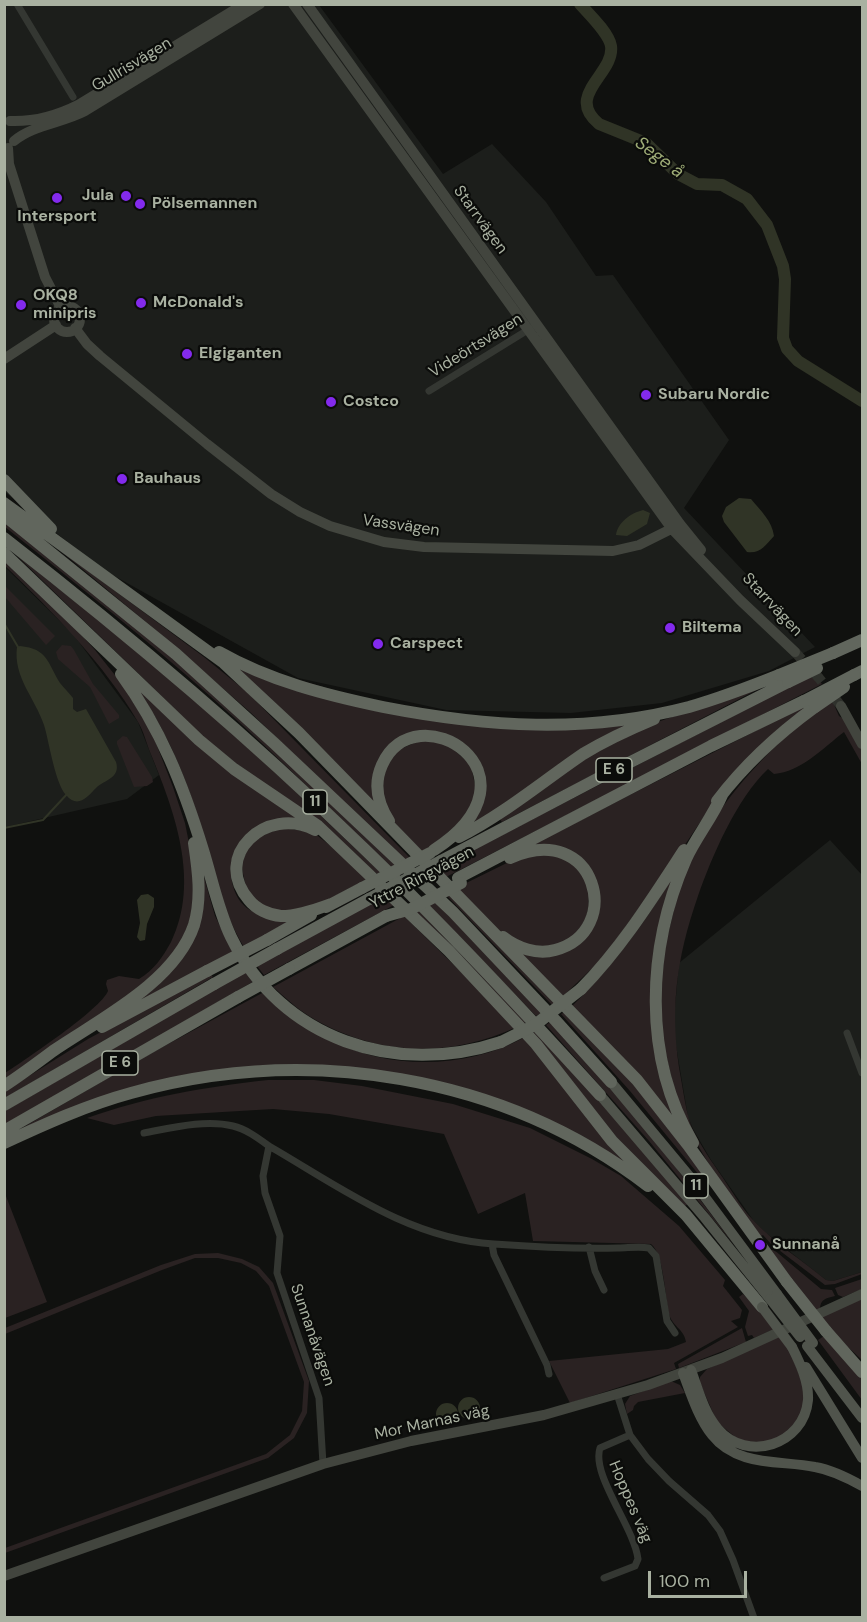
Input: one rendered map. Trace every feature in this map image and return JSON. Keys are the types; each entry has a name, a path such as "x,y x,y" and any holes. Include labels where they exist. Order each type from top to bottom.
{"highway":[{"path":"4,480 77,556 100,569 226,656 300,687 442,718 520,725 588,724 637,717 686,707 784,679 862,643"},
{"path":"4,503 224,663 433,857 462,900 637,1080 688,1145 787,1282 862,1372"},
{"name":"11","path":"4,515 176,654 274,743 453,912 611,1082"},
{"name":"11","path":"4,538 85,601 190,689 355,839 450,934 600,1095"},
{"path":"4,553 179,723 216,755 318,826 350,855 482,985 543,1053 612,1141 770,1300"},
{"path":"100,647 134,692 158,730 178,778 202,847 224,922 244,959 268,991 311,1025 344,1041 368,1049 411,1056 450,1054 501,1042 535,1024 581,989 603,967 629,933 722,795 769,744 859,675"},
{"name":"Yttre Ringvägen","path":"4,1131 238,997 386,916 459,881 711,746 859,675"},
{"name":"Yttre Ringvägen","path":"4,1105 277,950 366,893 433,857 597,779 784,679"},
{"path":"433,857 496,817 597,746 617,735 686,707"},
{"path":"425,736 447,739 465,750 475,765 480,791 474,813 467,824 433,857 390,822 378,797 379,772 385,759 395,747 408,740 425,736"},
{"path":"722,795 714,813 687,857 668,910 659,954 656,1014 664,1072 678,1112 691,1139 743,1223"},
{"path":"4,1086 89,1029 148,985 165,969 187,941 194,924 199,894 199,877 190,815"},
{"path":"350,855 314,829 303,824 287,822 265,827 243,846 236,869 238,883 244,895 260,910 282,916 297,914 366,893"},
{"path":"459,881 527,851 550,849 564,852 583,867 592,886 595,903 588,925 580,936 561,949 539,952 529,951 506,940 462,900"},
{"path":"38,1063 331,904"},
{"path":"4,1143 98,1103 189,1079 259,1071 324,1070 360,1073 452,1090 538,1121 611,1160 657,1193 699,1230"},
{"path":"829,1334 862,1364"}],"main road":[{"name":"11","path":"611,1082 683,1168 770,1300"},
{"name":"11","path":"600,1095 705,1218 862,1410"},
{"path":"687,1371 707,1412 724,1436 747,1447 779,1443 794,1432 803,1419 808,1402 804,1375 770,1300"},
{"name":"11","path":"810,1345 862,1418"},
{"path":"792,1347 862,1458"},
{"path":"687,1371 697,1408 718,1442 730,1451 747,1458 825,1469 862,1486"}],"street":[{"name":"Gullrisvägen","path":"8,152 30,131 72,118 85,111 234,16 244,4"},
{"name":"Gullrisvägen","path":"7,120 35,120 78,105 234,16 260,4"},
{"name":"Starrvägen","path":"293,4 574,384 676,527 740,600 795,652 676,527"},
{"name":"Starrvägen","path":"307,4 532,327"},
{"path":"17,5 73,97"},
{"name":"Vassvägen","path":"7,120 16,130 8,152 45,277 61,308 70,306 78,312 79,322 75,328 87,344 229,462 272,494 311,518 384,542 423,547 613,551 639,545 676,527"},
{"path":"61,308 55,314 56,325 66,332 75,328"},
{"path":"4,359 56,325"},
{"name":"Videörtsvägen","path":"429,391 532,327"},
{"path":"841,706 862,744"},
{"path":"847,1033 862,1073"},
{"path":"144,1132 184,1126 222,1124 245,1131 356,1199 395,1219 460,1239 492,1244 618,1248 642,1246 653,1250 667,1321 675,1333"},
{"name":"Sunnanåvägen","path":"269,1146 263,1176 265,1193 280,1236 277,1273 320,1398 323,1464"},
{"path":"492,1244 494,1255 547,1365 549,1374"},
{"path":"589,1247 595,1270 604,1290"},
{"name":"Mor Marnas väg","path":"4,1576 323,1464 411,1441 544,1415 687,1371 751,1345 862,1294"},
{"path":"617,1394 630,1436 648,1460 708,1515 720,1531 754,1617"},
{"name":"Hoppes väg","path":"604,1578 635,1566 638,1559 631,1536 597,1456 600,1448 630,1436"}],"shaded area":[{"path":"4,5 319,5 443,174 492,144 546,202 596,276 613,275 729,440 684,508 815,647 769,671 662,703 571,713 446,710 298,678 100,568 5,492"},
{"path":"739,498 751,499 766,516 773,531 774,536 755,552 747,552 722,516 726,507"},
{"path":"643,510 650,513 647,524 627,536 616,535 619,526 626,519"},
{"path":"4,518 192,671 398,864 390,867 238,721 140,636 5,527"},
{"path":"57,548 204,657 247,692 410,858 405,861 250,712"},
{"path":"16,555 155,664 280,777 380,872 377,874 209,742"},
{"path":"4,559 60,612 95,650 122,684 152,733 185,823 193,863 194,907 181,945 144,985 5,1081 5,1073 92,1010 108,991 107,980 119,976 139,979 158,963 171,942 180,919 184,895 184,870 181,846 168,798 138,722 94,659 41,601 5,566"},
{"path":"4,566 73,634 138,722 159,775 127,799 5,827"},
{"path":"4,585 55,636 46,645 5,597"},
{"path":"62,645 71,646 93,684 119,715 119,718 109,724 90,687 58,659 56,652"},
{"path":"17,647 42,653 60,683 73,698 73,709 77,712 86,709 116,762 114,775 82,800 70,799 62,789 44,725 18,668"},
{"path":"223,658 444,722 641,720 510,803 470,824 481,805 481,771 439,733 383,756 381,815"},
{"path":"126,674 300,820 291,819 234,853 231,878 241,902 258,914 293,919 244,947 224,905 195,809 172,748 151,710"},
{"path":"814,674 822,684 446,877 438,868"},
{"path":"770,683 502,822 499,818 586,756 646,726"},
{"path":"816,700 724,787 602,959 561,998 511,947 536,955 587,932 590,871 532,845"},
{"path":"832,700 839,716 849,722 862,747 862,764 844,732 820,752 793,769 774,774 768,769 746,795 710,863 690,919 680,964 675,1008 677,1054 688,1116 695,1134 742,1207 772,1238 826,1280 833,1281 862,1272 862,1274 835,1284 825,1285 771,1244 763,1235 761,1236 722,1184 699,1147 680,1108 665,1057 661,1024 660,974 679,891 689,861 705,832 736,790 772,750"},
{"path":"123,736 127,737 152,777 153,782 147,786 134,787 117,744"},
{"path":"419,740 445,742 471,765 476,790 469,814 433,845 422,851 390,817 382,795 383,777 390,761 402,748"},
{"path":"280,827 314,833 367,879 320,904 286,913 265,908 247,892 241,864 251,842"},
{"path":"830,840 862,875 862,1272 833,1281 826,1280 766,1233 753,1220 711,1160 688,1117 675,1040 674,1018 679,963"},
{"path":"546,853 562,858 575,866 588,890 589,903 580,928 571,937 559,943 527,946 516,941 497,929 456,888 519,857"},
{"path":"680,865 653,1001 686,1137 571,1007 603,974 630,940"},
{"path":"201,867 215,916 234,954 108,1021 189,942"},
{"path":"448,893 556,1002 552,1005 445,894"},
{"path":"148,894 154,898 154,907 147,924 145,940 140,941 137,937 140,923 137,900 141,895"},
{"path":"385,896 394,905 264,975 257,966"},
{"path":"434,900 543,1012 536,1016 427,903"},
{"path":"417,909 526,1022 523,1024 413,911"},
{"path":"404,916 517,1027 491,1037 438,1048 385,1045 334,1029 304,1013 273,987"},
{"path":"247,971 254,981 5,1126 5,1111"},
{"path":"210,973 213,977 5,1098 5,1091 88,1039"},
{"path":"264,992 326,1038 381,1058 431,1062 456,1060 480,1055 525,1037 647,1179 584,1138 394,1073 340,1067 266,1065 214,1071 10,1135 146,1056"},
{"path":"565,1012 615,1061 707,1178 704,1181 630,1091 561,1014"},
{"path":"552,1021 648,1130 734,1245 649,1141 546,1025"},
{"path":"535,1032 597,1098 688,1204 685,1206 612,1135 532,1033"},
{"path":"268,1080 314,1080 362,1086 453,1104 530,1128 592,1159 621,1176 679,1226 725,1280 723,1286 742,1310 740,1318 731,1321 738,1327 674,1363 676,1369 570,1403 549,1361 668,1349 686,1342 669,1314 659,1257 651,1244 533,1241 525,1193 478,1214 444,1134 329,1114 273,1109 156,1116 114,1125 87,1118 131,1104 176,1094"},
{"path":"4,1191 47,1302 5,1318 4,1318"},
{"path":"773,1249 821,1289 832,1290 835,1296 824,1300 820,1309 815,1311 771,1251"},
{"path":"218,1253 242,1259 259,1267 273,1283 309,1381 307,1413 294,1438 268,1458 5,1553 5,1548 266,1454 290,1435 302,1411 304,1382 269,1286 256,1271 241,1263 218,1258 195,1258 5,1334 5,1328 161,1265 195,1254"},
{"path":"862,1279 862,1289 843,1297 838,1295 835,1288"},
{"path":"743,1294 774,1329 754,1338 752,1335 748,1336 745,1327 749,1311 739,1297"},
{"path":"862,1297 862,1360 837,1337 820,1317"},
{"path":"742,1328 746,1342 679,1368 678,1364"},
{"path":"779,1336 789,1349 805,1389 802,1413 786,1434 766,1443 740,1441 717,1422 700,1383 700,1377 707,1369"},
{"path":"824,1336 862,1376 862,1400 818,1340"},
{"path":"671,1381 680,1385 685,1393 638,1402 627,1414 625,1404 630,1396"},
{"path":"469,1397 477,1400 480,1408 477,1416 469,1419 461,1416 458,1408 461,1400"},
{"path":"447,1403 455,1406 458,1414 455,1422 447,1425 439,1422 436,1414 439,1406"}],"waterway":[{"name":"Sege å","path":"580,4 603,30 611,46 606,66 588,94 587,104 590,113 599,124 646,143 678,174 697,184 722,185 747,199 767,225 783,266 785,279 783,338 787,349 798,361 862,401"},
{"path":"4,623 18,647"},
{"path":"4,828 43,820 68,793"}],"tunnel":[{"path":"795,652 841,706"}],"place":[{"name":"Jula","path":"126,196"},
{"name":"Intersport","path":"57,198"},
{"name":"Pölsemannen","path":"140,204"},
{"name":"McDonald's","path":"141,303"},
{"name":"OKQ8 minipris","path":"21,305"},
{"name":"Elgiganten","path":"187,354"},
{"name":"Subaru Nordic","path":"646,395"},
{"name":"Costco","path":"331,402"},
{"name":"Bauhaus","path":"122,479"},
{"name":"Biltema","path":"670,628"},
{"name":"Carspect","path":"378,644"},
{"name":"Sunnanå","path":"760,1245"}]}
